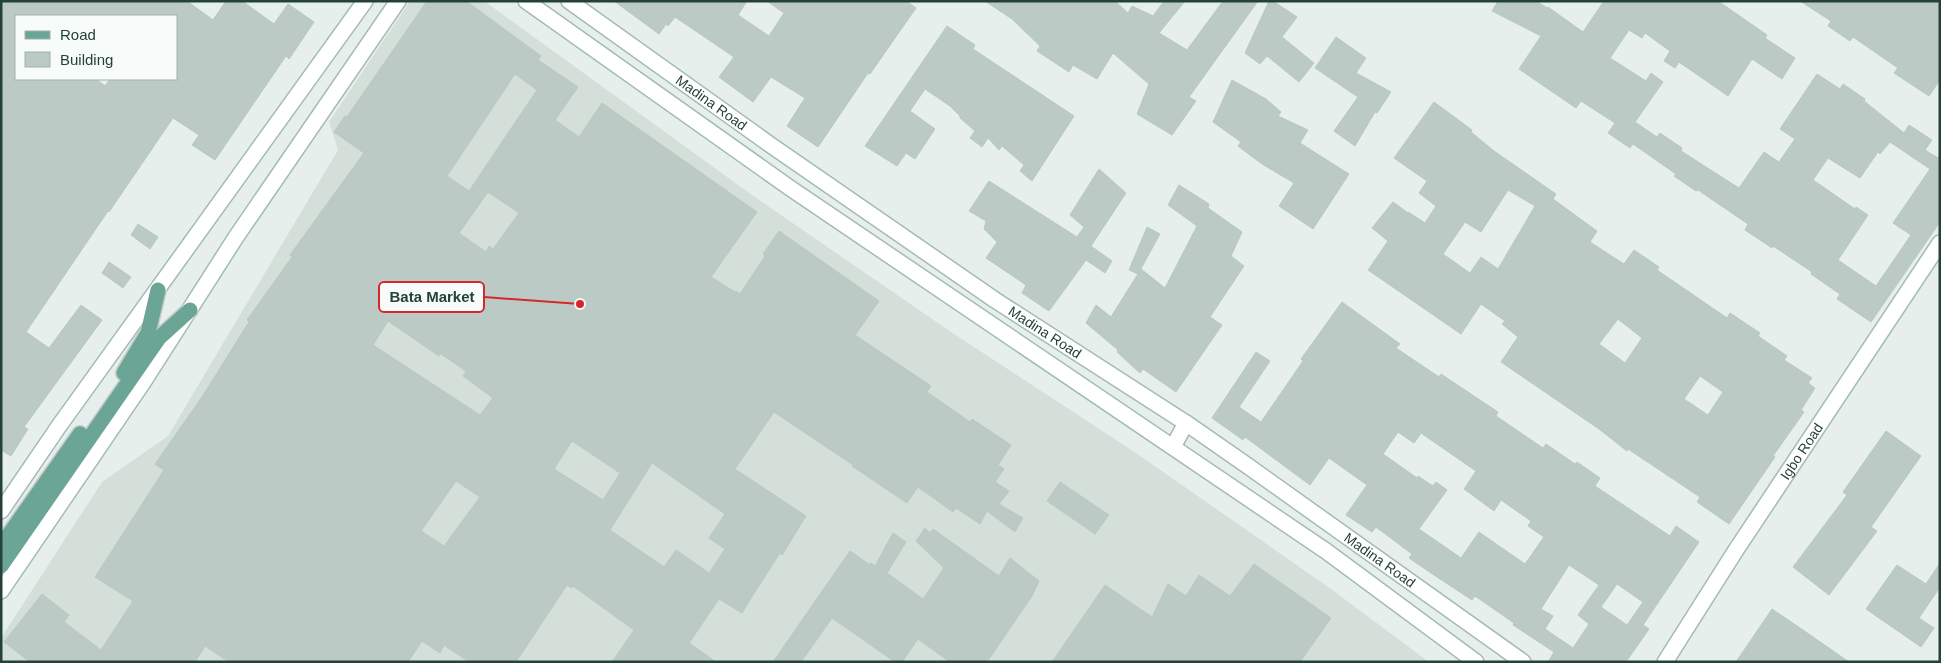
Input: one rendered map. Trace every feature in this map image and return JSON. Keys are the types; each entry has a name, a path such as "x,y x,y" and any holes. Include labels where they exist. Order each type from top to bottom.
{"main road":[{"path":"1,511 59,426 365,1"},
{"path":"1,591 144,381 236,237 398,1"},
{"name":"Madina Road","path":"526,1 790,188 1334,557 1476,662"},
{"name":"Madina Road","path":"569,1 772,146 996,300 1186,423 1318,514 1523,662"},
{"name":"Igbo Road","path":"1665,662 1769,500 1940,243"},
{"path":"1,566 134,367 148,333 158,290"},
{"path":"1,546 134,367 159,338 190,310"},
{"path":"1172,447 1186,423"}],"shaded area":[{"path":"410,1 484,1 752,195 951,332 1136,453 1331,589 1429,662 1,662 1,638 102,482 168,436 338,150 329,122"}],"building":[{"path":"1,1 187,1 213,20 226,1 242,1 274,24 288,4 314,22 289,59 286,56 215,160 192,145 199,135 173,118 26,332 49,348 81,305 102,320 24,427 28,429 11,456 1,450"},
{"path":"427,1 466,1 541,56 538,60 578,87 555,120 579,137 602,103 757,212 711,277 740,294 779,231 879,301 855,335 931,386 927,392 970,422 972,419 1011,445 998,465 1004,469 995,482 1009,491 999,504 1023,518 1015,532 987,511 980,524 956,508 953,512 918,487 907,503 774,412 735,469 806,516 742,613 719,599 689,643 716,662 612,662 634,630 573,586 572,588 567,585 516,662 469,662 444,645 440,653 422,641 408,662 229,662 205,646 195,662 30,662 4,642 42,594 69,615 64,622 101,650 133,601 95,577 164,470 155,464 202,397 249,322 247,320 292,257 290,255 364,153 334,132 345,116 347,117","holes":["515,74 537,90 469,191 447,176","488,192 519,213 493,249 489,246 486,252 459,233","388,321 439,356 441,354 466,371 463,376 493,398 480,415 373,345","572,441 620,473 603,500 554,469","652,463 725,514 709,538 725,549 709,573 676,550 664,567 610,530","456,481 480,497 444,546 421,531"]},
{"path":"614,1 747,1 738,15 769,36 784,13 767,1 906,1 916,8 870,74 868,73 818,147 787,126 805,98 771,77 753,102 719,77 734,57 675,17 668,26 666,24 659,34"},
{"path":"985,1 1115,1 1128,13 1132,6 1153,16 1164,1 1185,1 1159,33 1187,50 1223,1 1258,1 1189,97 1196,101 1172,135 1137,114 1149,84 1113,53 1097,79 1073,65 1069,72 1037,51 1040,46 1012,19"},
{"path":"1269,1 1273,1 1297,17 1282,37 1314,63 1299,82 1267,56 1260,64 1245,53"},
{"path":"1498,1 1536,1 1548,7 1583,32 1604,1 1718,1 1767,35 1765,38 1795,58 1782,79 1752,59 1728,96 1679,62 1675,68 1664,61 1670,51 1645,33 1642,38 1629,30 1610,58 1646,81 1651,73 1663,82 1635,122 1657,137 1660,133 1682,148 1681,151 1739,188 1764,152 1779,162 1795,139 1780,129 1817,74 1840,89 1843,84 1865,99 1864,101 1904,133 1909,125 1932,140 1925,150 1938,158 1940,155 1940,222 1871,322 1837,299 1840,294 1811,274 1812,272 1745,230 1748,224 1674,176 1676,174 1633,144 1630,148 1608,133 1615,123 1581,101 1576,108 1519,69 1541,36 1492,11","holes":["1890,142 1930,169 1893,223 1911,235 1876,286 1838,260 1868,215 1856,207 1855,209 1813,180 1828,158 1860,178 1878,152 1880,154"]},
{"path":"1800,1 1935,1 1940,4 1940,80 1929,96 1894,73 1898,68 1853,37 1850,41 1828,26 1831,21"},
{"path":"947,26 975,45 973,49 1074,116 1032,181 1020,171 1024,165 1002,146 999,150 988,138 982,147 970,138 975,131 950,106 925,89 910,111 935,129 915,159 906,153 897,166 865,146"},
{"path":"1336,37 1366,58 1356,73 1391,92 1377,113 1375,112 1355,146 1334,131 1358,97 1315,68"},
{"path":"1232,80 1266,99 1281,112 1278,116 1308,130 1300,143 1349,174 1313,229 1279,206 1294,183 1262,164 1238,146 1241,142 1213,122"},
{"path":"1434,102 1472,130 1471,132 1494,151 1556,194 1553,199 1597,231 1590,242 1624,264 1634,250 1659,267 1657,270 1727,318 1730,313 1760,333 1758,336 1787,356 1784,360 1812,378 1808,383 1815,388 1801,410 1804,412 1729,524 1697,502 1700,497 1628,449 1627,451 1599,429 1501,362 1518,337 1502,324 1505,321 1481,304 1461,334 1368,270 1388,241 1372,228 1393,202 1425,223 1436,206 1419,193 1427,181 1394,158","holes":["1508,190 1535,206 1498,269 1481,257 1470,273 1443,254 1465,222 1481,232","1618,319 1642,338 1625,363 1599,344","1700,376 1723,392 1708,415 1684,399"]},
{"path":"1099,169 1126,193 1091,246 1112,261 1105,273 1086,260 1049,311 1022,293 1026,285 986,258 997,242 984,229 986,221 969,211 989,181 1077,237 1084,227 1070,215"},
{"path":"1179,185 1209,204 1208,208 1242,232 1231,256 1244,266 1210,317 1222,325 1176,392 1143,369 1140,373 1117,352 1118,350 1086,323 1096,305 1111,317 1141,269 1165,288 1197,226 1168,205"},
{"path":"138,224 158,237 150,249 131,235"},
{"path":"1147,227 1160,234 1138,274 1129,270"},
{"path":"109,262 131,277 123,288 102,273"},
{"path":"1342,302 1400,344 1396,348 1439,377 1441,374 1498,412 1496,416 1543,448 1546,444 1600,478 1595,486 1670,536 1676,526 1699,542 1643,625 1649,629 1626,662 1548,662 1554,652 1513,625 1514,623 1475,596 1472,600 1409,558 1412,554 1376,527 1372,532 1346,515 1367,485 1329,458 1310,485 1245,437 1243,440 1212,418 1256,352 1270,361 1239,407 1261,422 1303,361 1301,359","holes":["1398,432 1414,443 1421,433 1476,471 1464,489 1494,511 1501,500 1531,521 1528,526 1544,537 1525,564 1479,532 1461,558 1419,529 1447,490 1436,482 1433,486 1418,476 1417,478 1383,454","1569,565 1599,585 1578,615 1589,624 1573,648 1545,629 1553,616 1541,609","1617,584 1643,602 1627,625 1601,607"]},
{"path":"1886,431 1921,456 1871,527 1877,531 1829,595 1793,567 1847,495 1843,492"},
{"path":"1060,482 1109,515 1095,534 1047,501"},
{"path":"925,528 930,533 933,529 999,576 1010,558 1039,581 1032,596 987,662 950,662 918,639 902,662 895,662 832,618 801,662 773,662 850,551 870,565 871,563 875,566 893,533 906,542 887,573 923,599 944,568 916,541"},
{"path":"1940,563 1940,587 1919,618 1934,628 1921,647 1866,609 1897,565 1926,584"},
{"path":"1254,564 1331,618 1300,662 1052,662 1105,585 1152,617 1168,584 1186,596 1199,575 1230,596"},
{"path":"1772,609 1803,630 1849,662 1736,662"}],"place":[{"name":"Bata Market","path":"580,304"}]}
